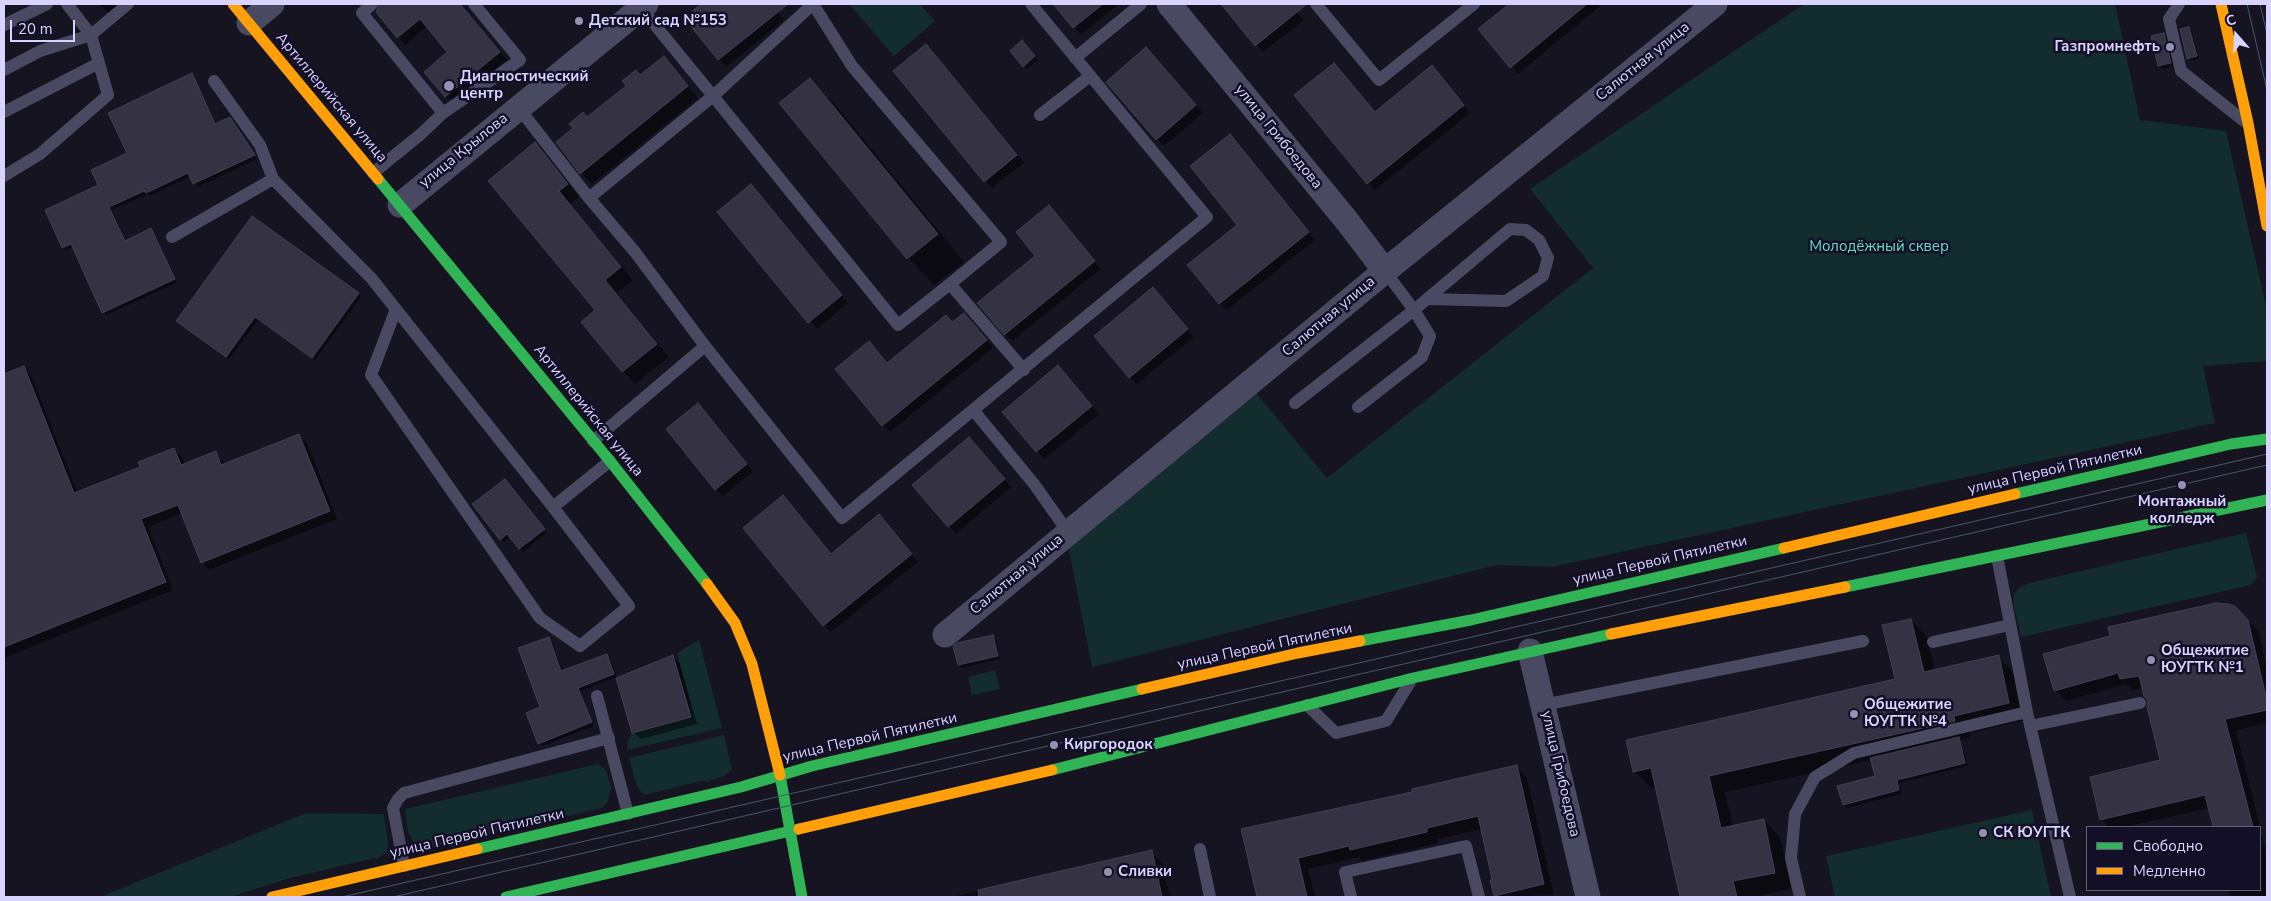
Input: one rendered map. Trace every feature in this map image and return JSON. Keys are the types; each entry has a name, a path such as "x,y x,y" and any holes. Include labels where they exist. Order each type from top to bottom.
{"main road":[{"name":"Артиллерийская улица","path":"233,4 610,461 710,587 735,623 752,664 780,775 792,830 796,869 802,897"},
{"path":"2221,4 2248,124 2267,226"},
{"name":"улица Первой Пятилетки","path":"272,897 628,814 740,787 780,775 1298,653 1470,620 2231,444 2267,439"},
{"path":"506,897 1112,756 1413,678 1530,651 2267,500"}],"street":[{"path":"249,23 272,4"},
{"name":"улица Грибоедова","path":"1169,4 1347,221 1385,271"},
{"name":"Салютная улица","path":"946,635 1385,271 1715,4"},
{"name":"улица Крылова","path":"400,205 643,6"},
{"name":"улица Грибоедова","path":"1530,651 1585,896"}],"lane":[{"path":"4,25 47,4"},
{"path":"4,176 40,154 108,95 91,35 67,4"},
{"path":"4,70 40,51 91,35 128,4"},
{"path":"372,4 362,13 444,112"},
{"path":"373,173 421,134 444,112 520,60 474,4"},
{"path":"589,198 713,96 813,4 852,66 1001,242 898,325 713,96 643,6"},
{"path":"518,107 589,198 635,252 705,346 842,518 1024,370 1207,217 1031,4"},
{"path":"1076,58 1141,4"},
{"path":"1316,4 1379,80 1474,4"},
{"path":"2179,4 2169,19 2181,71 2248,124"},
{"path":"4,112 99,63"},
{"path":"1040,115 1090,76"},
{"path":"214,82 260,145 273,179 372,279 629,606 580,646 540,618 371,375 396,310"},
{"path":"172,237 273,179"},
{"path":"1295,403 1414,310 1427,299 1510,229 1526,230 1539,240 1548,258 1543,276 1506,301 1427,299"},
{"path":"1358,407 1422,357 1430,336 1414,310 1385,271"},
{"path":"950,284 1024,370"},
{"path":"593,441 705,346"},
{"path":"974,411 1034,484 1068,532"},
{"path":"553,507 610,461"},
{"path":"1996,556 2030,726 2070,897"},
{"path":"1933,642 2010,625"},
{"path":"1543,705 1863,642"},
{"path":"1307,705 1336,733 1386,721 1413,678"},
{"path":"597,696 628,814"},
{"path":"2030,726 2140,703"},
{"path":"1800,897 1791,858 1795,814 1815,777 1854,752 2027,712"},
{"path":"404,866 393,808 404,793 609,738"},
{"path":"1351,897 1345,872 1466,846 1479,897"},
{"path":"1200,849 1210,897"}],"green space":[{"path":"849,4 920,4 935,21 894,56"},
{"name":"Молодёжный сквер","path":"1804,4 2115,4 2140,120 2226,131 2267,310 2267,361 2203,366 2215,423 1552,567 1497,565 1092,667 1068,545 1256,393 1327,478 1593,268 1530,189"},
{"path":"2246,533 2257,577 2251,585 2021,637 2013,602 2014,594 2020,587 2029,583"},
{"path":"699,640 722,728 627,750 628,740 632,733 693,716 677,653"},
{"path":"995,670 1000,689 972,695 968,677"},
{"path":"724,735 732,770 723,776 706,782 705,780 645,795 637,786 629,758"},
{"path":"598,764 606,770 611,787 608,801 602,808 431,848 421,846 413,841 408,832 405,809"},
{"name":"СК ЮУГТК","path":"2032,810 2051,897 1835,897 1826,856"},
{"path":"306,813 384,814 388,843 387,851 376,860 375,858 290,878 230,897 100,897"}],"building":[{"path":"380,4 460,4 500,52 445,97 424,72 447,52 420,19 397,38 376,12"},
{"path":"701,4 788,4 718,60 684,18"},
{"path":"1053,4 1103,4 1073,28"},
{"path":"1221,4 1307,4 1255,46"},
{"path":"1509,4 1587,4 1510,68 1478,29"},
{"path":"2189,27 2197,56 2187,59 2180,29"},
{"path":"2164,33 2171,63 2158,66 2151,36"},
{"path":"1022,40 1035,56 1023,67 1010,51"},
{"path":"926,44 1017,155 984,182 893,71"},
{"path":"1146,47 1196,105 1156,140 1106,82"},
{"path":"664,56 688,86 580,174 556,142 573,128 569,124 583,112 587,117 626,86 622,81 636,70 640,75"},
{"path":"1334,63 1375,112 1432,65 1464,105 1367,184 1294,95"},
{"path":"192,73 215,124 230,117 255,155 193,184 188,173 146,193 144,191 109,207 125,241 151,228 175,279 102,313 71,244 62,248 45,210 98,185 91,170 127,153 108,113"},
{"path":"810,78 938,234 907,259 779,103"},
{"path":"1230,134 1309,232 1219,304 1187,265 1237,225 1190,166"},
{"path":"535,142 568,184 559,191 621,267 605,280 657,344 622,372 581,322 595,310 488,181"},
{"path":"751,184 842,295 808,323 717,212"},
{"path":"1049,205 1095,261 1004,335 977,303 1035,256 1016,232"},
{"path":"252,216 359,293 312,358 255,317 226,357 176,321"},
{"path":"1153,287 1188,329 1129,378 1094,336"},
{"path":"964,313 987,340 882,426 835,369 869,341 887,363 946,315 952,322"},
{"path":"1058,365 1092,406 1036,452 1002,412"},
{"path":"24,366 74,493 140,467 138,462 174,448 181,465 216,451 221,465 299,434 330,511 201,563 178,505 141,519 166,582 4,647 4,374"},
{"path":"698,403 747,464 715,490 666,429"},
{"path":"969,437 1005,479 948,527 912,485"},
{"path":"505,479 545,529 519,549 507,534 500,540 472,504"},
{"path":"783,495 831,554 879,514 912,554 823,626 743,528"},
{"path":"2216,603 2229,604 2236,607 2248,620 2267,701 2267,710 2225,719 2253,826 2213,826 2205,795 2100,820 2090,777 2160,760 2147,707 2148,701 2144,696 2139,676 2120,679 2118,673 2054,691 2043,654 2110,636 2108,627"},
{"path":"1911,619 1924,672 1999,655 2009,703 1954,716 1955,721 1709,776 1721,828 1764,819 1775,873 1733,881 1737,897 1680,897 1651,768 1633,772 1626,740 1895,679 1882,625"},
{"path":"993,635 998,656 958,665 953,646 957,643"},
{"path":"549,637 561,671 607,654 614,674 578,688 592,722 538,744 526,713 540,707 518,648"},
{"path":"673,655 691,717 632,733 616,678"},
{"path":"1959,737 1965,763 1897,780 1899,790 1843,805 1837,786 1875,776 1870,758"},
{"path":"1517,765 1544,884 1494,896 1478,816 1427,828 1427,832 1350,850 1349,846 1298,858 1307,897 1257,897 1241,829 1412,792 1412,789"},
{"path":"1152,850 1162,897 979,897 978,890"}],"tram line":[{"path":"2247,4 2267,90"},
{"path":"2260,4 2267,34"},
{"path":"342,897 2267,454"},
{"path":"393,897 2267,465"}],"traffic: fast":[{"path":"378,179 610,461 707,584"},
{"path":"2015,494 2231,444 2267,439"},
{"path":"1845,587 2267,500"},
{"path":"1360,641 1471,620 1784,548"},
{"path":"1052,770 1413,678 1611,634"},
{"path":"477,849 741,787 812,766 1142,689"},
{"path":"780,775 802,897"},
{"path":"506,897 799,829"}],"traffic: slow":[{"path":"233,4 378,179"},
{"path":"2221,4 2248,123 2267,226"},
{"path":"1784,548 2015,494"},
{"path":"707,584 735,623 752,664 780,775"},
{"path":"1611,634 1845,587"},
{"path":"1142,689 1298,653 1360,641"},
{"path":"799,829 1052,770"},
{"path":"272,897 477,849"}],"place":[{"name":"Детский сад №153","path":"579,21"},
{"name":"Газпромнефть","path":"2170,47"},
{"name":"Диагностический центр","path":"449,86"},
{"name":"Монтажный колледж","path":"2182,485"},
{"name":"Общежитие ЮУГТК №1","path":"2151,660"},
{"name":"Общежитие ЮУГТК №4","path":"1854,714"},
{"name":"Киргородок","path":"1054,745"},
{"name":"СК ЮУГТК","path":"1983,833"},
{"name":"Сливки","path":"1108,872"}]}
